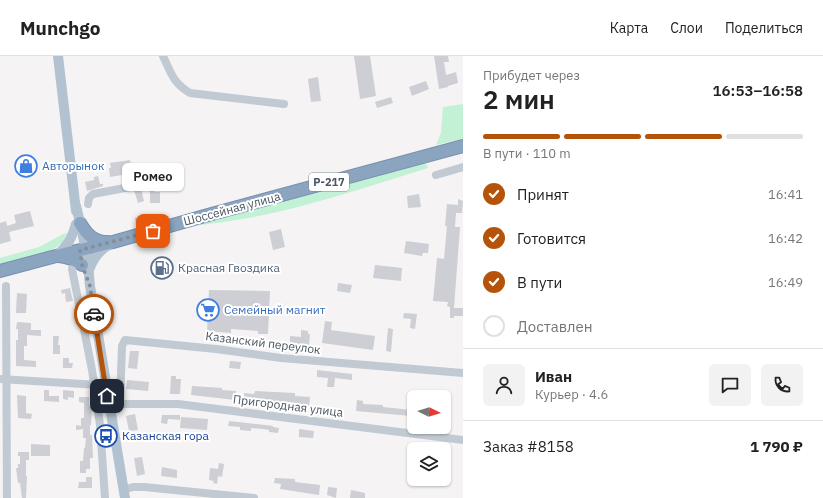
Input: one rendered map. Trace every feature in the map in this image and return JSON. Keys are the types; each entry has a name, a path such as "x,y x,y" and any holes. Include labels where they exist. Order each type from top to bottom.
{"highway":[{"name":"Шоссейная улица","path":"0,272 463,146"},
{"path":"78,223 90,237 102,242 113,242"},
{"path":"56,256 68,257 75,260 81,269"}],"main road":[{"path":"58,56 78,223 83,249 81,269 90,286 124,494"},
{"path":"56,256 70,241 78,223"},
{"path":"81,269 91,264 99,251 113,242"}],"street":[{"path":"163,56 173,79 180,87 190,92 284,104"},
{"path":"436,175 463,166"},
{"path":"88,204 89,198 93,194 130,187"},
{"path":"81,269 92,370 100,425 105,498"},
{"path":"6,286 3,379 7,498"},
{"name":"Казанский переулок","path":"120,403 122,346 125,340 216,349 281,358 463,373"},
{"path":"3,379 106,385"},
{"name":"Пригородная улица","path":"109,405 120,403 178,404 463,440"},
{"path":"124,494 133,487 144,487 254,498"}],"green space":[{"path":"463,104 463,139 436,145 441,133 443,107"},
{"path":"423,162 428,168 310,204 250,218 189,226"},
{"path":"67,233 65,239 53,249 38,255 0,264 0,258 39,247"}],"building":[{"path":"354,56 370,56 376,96 360,99"},
{"path":"434,56 448,56 449,62 444,62 446,75 456,72 458,83 439,89"},
{"path":"318,77 321,101 311,102 308,79"},
{"path":"426,81 429,89 412,96 409,87"},
{"path":"391,97 393,103 377,108 375,102"},
{"path":"130,160 131,165 126,166 128,174 110,177 110,163"},
{"path":"137,172 144,201 138,203 134,190 135,186 132,182 130,173"},
{"path":"98,176 100,184 103,184 103,186 87,191 85,182 94,180 94,177"},
{"path":"150,189 154,189 154,192 160,192 160,203 150,203"},
{"path":"419,194 421,207 408,208 407,196"},
{"path":"458,199 463,201 462,213 456,213 455,227 460,227 454,308 463,308 463,316 454,316 454,318 450,318 450,307 447,306 448,302 433,301 437,258 444,259 447,204 458,205"},
{"path":"30,211 34,226 9,232 11,241 0,244 0,223 6,221 7,226 16,223 14,215"},
{"path":"147,215 149,221 136,225 135,218"},
{"path":"281,229 285,247 273,250 269,232"},
{"path":"406,241 429,244 428,253 423,253 422,256 404,253"},
{"path":"375,265 402,268 401,281 373,278"},
{"path":"338,283 352,285 350,293 337,291"},
{"path":"70,288 73,301 66,302 65,293 62,294 61,290"},
{"path":"209,290 270,291 268,334 258,334 258,331 231,329 231,333 207,331"},
{"path":"17,293 27,294 26,313 16,313"},
{"path":"404,313 417,314 415,329 410,328 411,319 403,318"},
{"path":"325,321 332,322 331,330 375,336 373,350 322,343"},
{"path":"17,322 31,323 31,330 41,330 41,336 27,335 27,346 24,346 24,360 36,361 36,367 16,366 16,340 18,340 18,329 16,329"},
{"path":"388,328 393,329 391,352 386,351"},
{"path":"301,330 308,331 308,334 310,334 309,346 290,344 290,336 301,337"},
{"path":"53,336 59,336 58,345 60,345 60,354 53,354"},
{"path":"130,351 139,351 137,369 128,368"},
{"path":"63,358 69,358 69,363 73,363 72,368 63,368"},
{"path":"230,361 241,362 240,369 229,368"},
{"path":"317,370 352,374 352,380 335,378 334,387 327,387 328,378 317,377"},
{"path":"171,376 176,376 176,379 181,379 180,394 170,394"},
{"path":"127,380 149,382 148,391 126,389"},
{"path":"192,386 222,388 222,390 236,391 235,400 191,395"},
{"path":"44,390 49,390 49,396 59,396 59,402 44,401"},
{"path":"63,390 74,391 74,398 68,397 68,400 63,399"},
{"path":"255,391 295,393 295,396 310,397 309,406 244,399 244,393 254,394"},
{"path":"17,395 26,396 26,413 32,414 31,419 18,418"},
{"path":"79,397 89,397 89,406 92,406 90,435 92,435 93,458 90,458 90,469 86,469 86,473 80,473 80,461 83,461 86,438 83,438 83,429 76,430 76,425 81,426 81,418 84,418 84,403 79,402"},
{"path":"357,400 363,401 363,404 383,405 383,407 407,410 407,416 356,411"},
{"path":"135,414 138,430 129,431 126,416"},
{"path":"162,415 180,415 180,420 168,419 167,424 161,423"},
{"path":"181,417 208,419 207,430 180,428"},
{"path":"229,421 279,428 278,433 269,432 269,430 251,428 251,431 240,430 240,427 228,426"},
{"path":"299,429 314,431 313,438 299,437"},
{"path":"31,444 50,445 50,456 31,456"},
{"path":"18,452 29,452 29,460 26,460 26,498 22,498 20,483 18,483 16,468 18,468 18,464 20,464 20,456 18,456"},
{"path":"142,457 145,474 137,476 134,458"},
{"path":"219,463 224,464 222,477 218,476 217,484 213,483 214,481 209,480 210,468 218,469"},
{"path":"162,467 177,470 177,478 161,476"},
{"path":"86,477 92,477 92,488 78,488 79,482 86,482"},
{"path":"275,478 295,479 295,482 320,485 319,495 280,489 281,484 274,483"},
{"path":"328,487 337,488 336,498 327,495"},
{"path":"351,490 365,493 365,498 350,498"}],"way so far":[{"path":"94,314 90,286 82,265 80,250 153,231"}],"place":[{"name":"Авторынок","path":"26,166"},
{"name":"Ромео","path":"153,231"},
{"name":"Красная Гвоздика","path":"162,268"},
{"name":"Семейный магнит","path":"208,310"},
{"name":"Казанская гора","path":"106,436"}],"route":[{"path":"94,314 107,396"}]}
